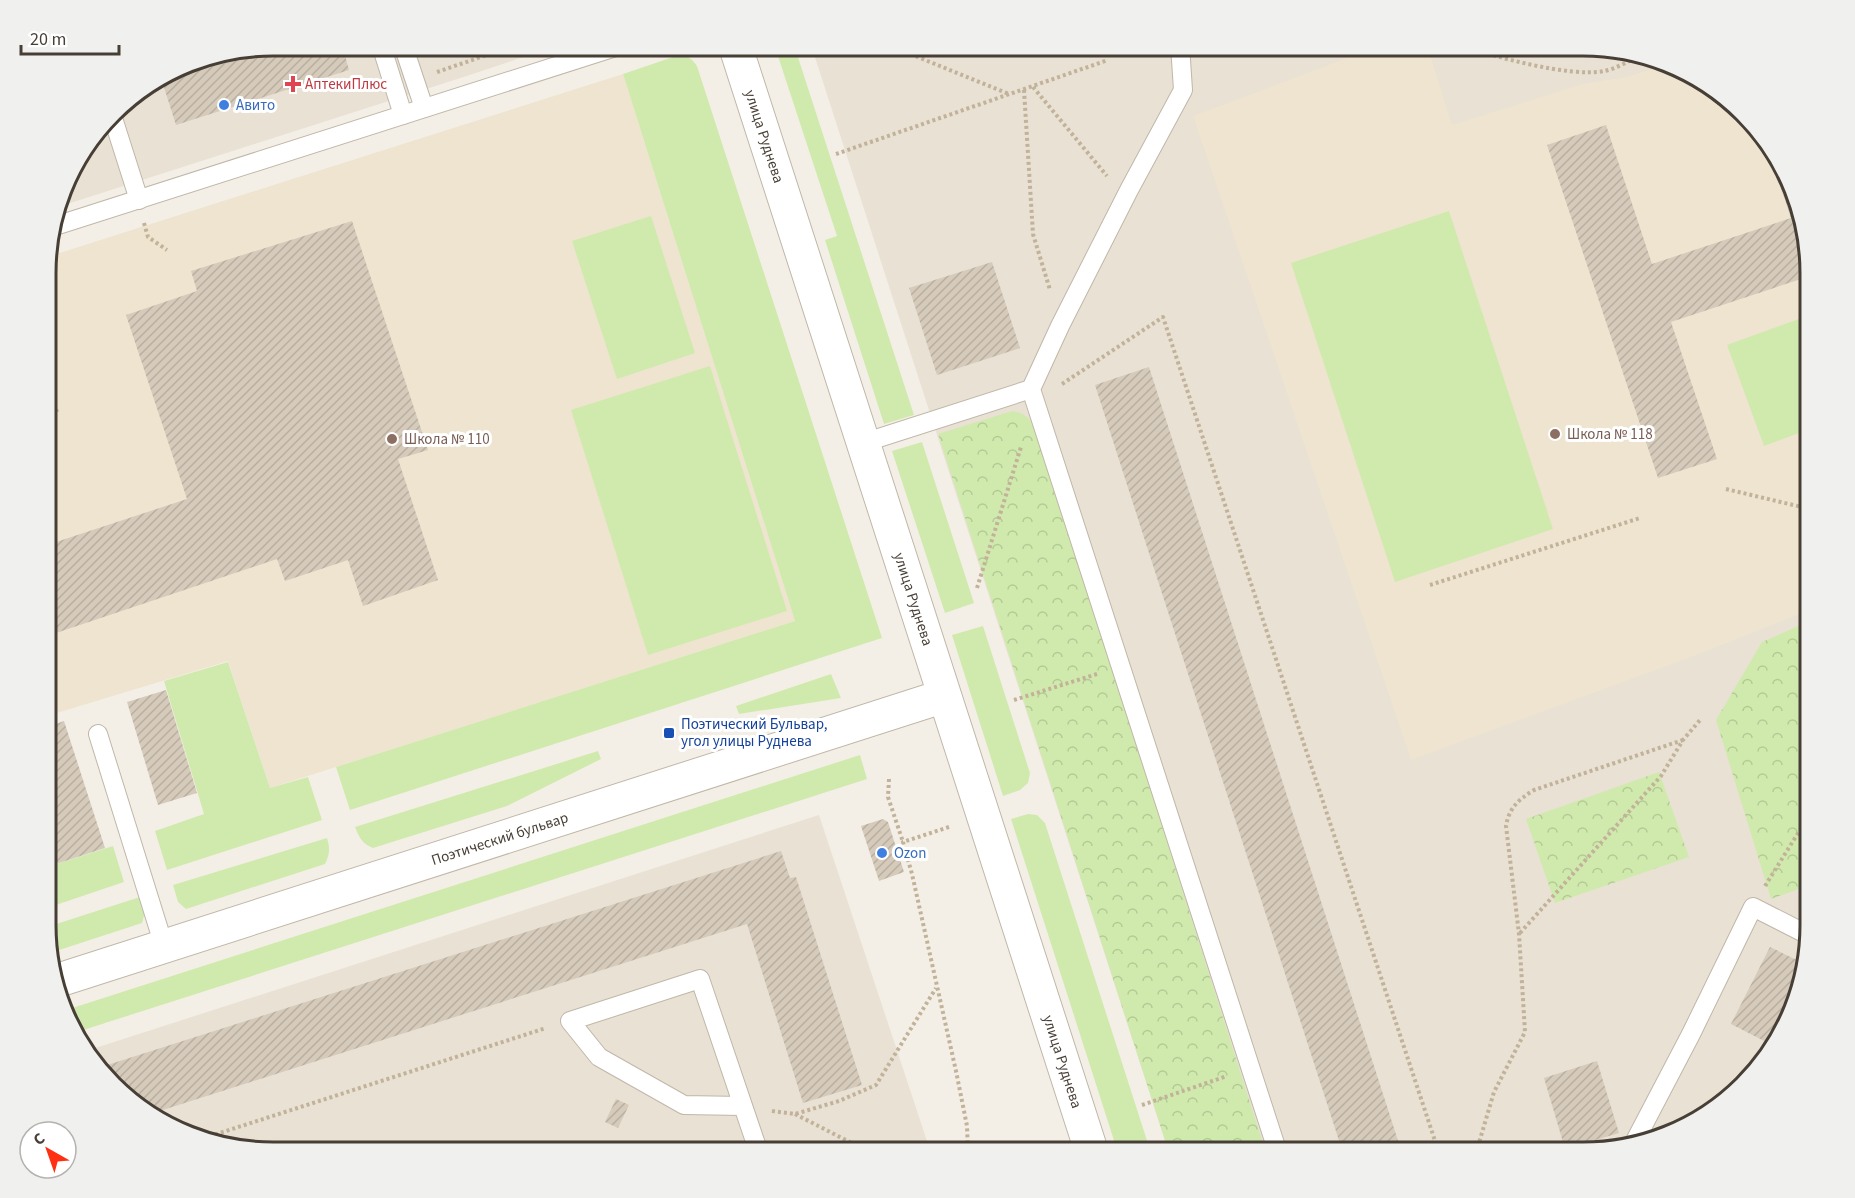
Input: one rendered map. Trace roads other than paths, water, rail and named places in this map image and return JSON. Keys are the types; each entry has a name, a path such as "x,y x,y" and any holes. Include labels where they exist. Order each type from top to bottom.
{"street":[{"name":"улица Руднева","path":"739,56 1088,1142"},
{"name":"Поэтический бульвар","path":"63,979 944,696"}],"lane":[{"path":"384,56 403,115"},
{"path":"407,56 424,108"},
{"path":"61,224 587,56"},
{"path":"1181,56 1183,90 1060,326 1033,396 1275,1142"},
{"path":"115,124 139,200"},
{"path":"863,443 1033,396"},
{"path":"98,734 164,946"},
{"path":"1638,1135 1753,907 1800,931"},
{"path":"742,1106 684,1106 599,1057 570,1021 700,979 755,1142"}],"place":[{"name":"АптекиПлюс","path":"293,84"},
{"name":"Авито","path":"224,105"},
{"name":"Школа № 118","path":"1555,434"},
{"name":"Школа № 110","path":"392,439"},
{"name":"Поэтический Бульвар, угол улицы Руднева","path":"669,733"},
{"name":"Ozon","path":"882,853"}]}
